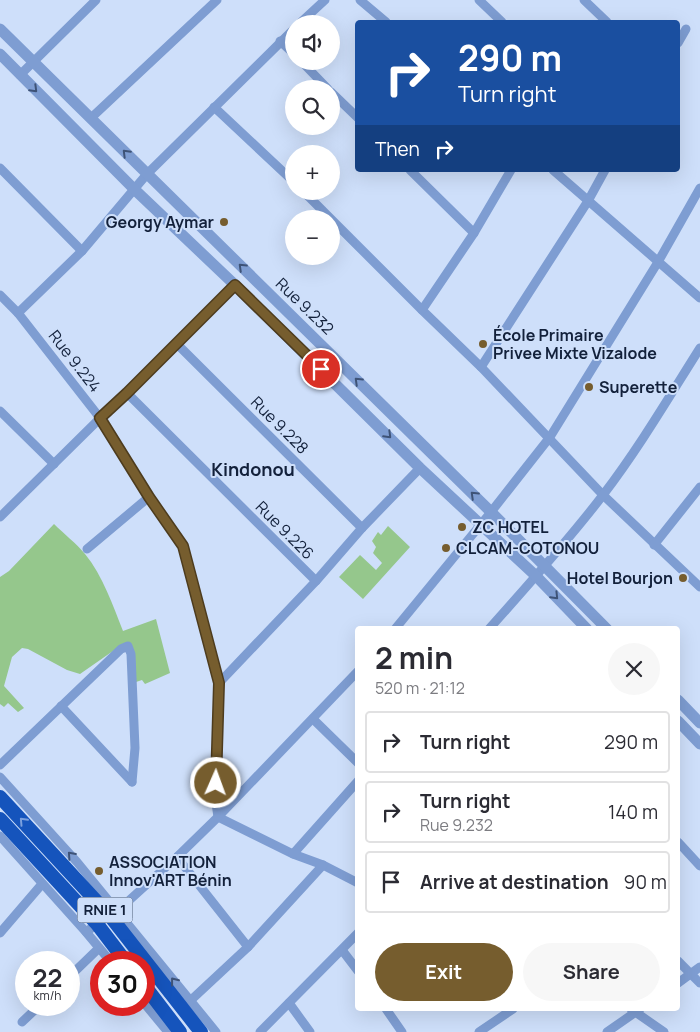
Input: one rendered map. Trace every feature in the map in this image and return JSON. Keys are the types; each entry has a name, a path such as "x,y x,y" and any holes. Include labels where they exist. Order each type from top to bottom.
{"highway":[{"name":"RNIE 1","path":"0,797 113,913 201,1032"},
{"name":"RNIE 1","path":"0,819 91,928 115,951"},
{"path":"155,999 180,1032"}],"street":[{"path":"20,75 96,0"},
{"path":"91,118 217,0"},
{"path":"309,15 325,0"},
{"path":"360,0 384,20"},
{"path":"479,0 500,20"},
{"path":"584,0 604,20"},
{"name":"Rue 9.232","path":"0,29 491,512 603,626"},
{"path":"680,40 686,29"},
{"path":"18,313 82,251 147,174 285,37"},
{"path":"280,41 285,46"},
{"name":"Rue 9.232","path":"0,54 134,189 235,285 420,468 536,576 584,626"},
{"path":"310,70 319,80"},
{"path":"340,101 355,115"},
{"path":"214,107 285,174"},
{"path":"0,168 82,251"},
{"path":"412,172 474,233"},
{"path":"422,310 474,233 510,172"},
{"path":"555,172 700,298"},
{"path":"481,367 588,201 604,172"},
{"path":"397,626 481,525 550,437 658,262 700,188"},
{"path":"312,200 481,367 654,545 700,587"},
{"path":"0,517 235,285"},
{"name":"Rue 9.224","path":"0,295 18,313 100,418 149,497 183,546 219,683 216,803 218,817"},
{"name":"Rue 9.228","path":"176,343 362,528"},
{"path":"493,626 545,567 604,495 636,449 700,348"},
{"name":"Rue 9.226","path":"127,393 316,581"},
{"path":"0,411 54,464"},
{"path":"219,683 420,468"},
{"path":"654,545 700,486"},
{"path":"87,548 149,497"},
{"path":"0,765 61,706 121,649 128,646 131,654 135,748 132,782 61,706"},
{"path":"91,928 113,913 177,857 355,674"},
{"path":"680,702 700,723"},
{"path":"313,719 355,761"},
{"path":"680,723 700,744"},
{"path":"0,777 77,862 113,913 216,1032"},
{"path":"293,854 355,784"},
{"path":"218,817 293,854 355,882"},
{"path":"0,836 42,884 91,928 102,951"},
{"path":"680,844 700,866"},
{"path":"177,857 248,947"},
{"path":"190,1001 248,947 323,866"},
{"path":"0,933 42,884"},
{"path":"260,1032 355,936"},
{"path":"80,966 99,948"},
{"path":"342,950 355,967"},
{"path":"680,963 700,983"},
{"path":"680,982 700,968"},
{"path":"289,1003 310,1032"},
{"path":"387,1011 402,1032"},
{"path":"479,1032 511,1011"},
{"path":"607,1032 635,1011"},
{"path":"637,1011 664,1032"},
{"path":"22,1022 28,1016"},
{"path":"155,1016 168,1032"}],"green space":[{"path":"54,524 78,546 97,572 123,631 156,619 170,673 145,684 142,680 136,682 134,661 123,644 80,674 67,670 28,649 22,648 12,657 4,686 24,708 18,712 8,703 4,707 0,704 0,577 9,571"},
{"path":"388,526 410,547 363,599 339,577 360,555 376,570 382,563 373,553 376,547 372,541 378,532 381,535"}],"place":[{"name":"Georgy Aymar","path":"224,222"},
{"name":"École Primaire Privee Mixte Vizalode","path":"483,344"},
{"name":"Superette","path":"589,387"},
{"name":"ZC HOTEL","path":"462,527"},
{"name":"CLCAM-COTONOU","path":"446,548"},
{"name":"Hotel Bourjon","path":"683,578"},
{"name":"ASSOCIATION Innov'ART Bénin","path":"99,871"}],"district":[{"name":"Kindonou","path":"253,470"}],"route":[{"path":"216,783 219,683 183,546 149,497 100,418 235,285 321,369"}]}
